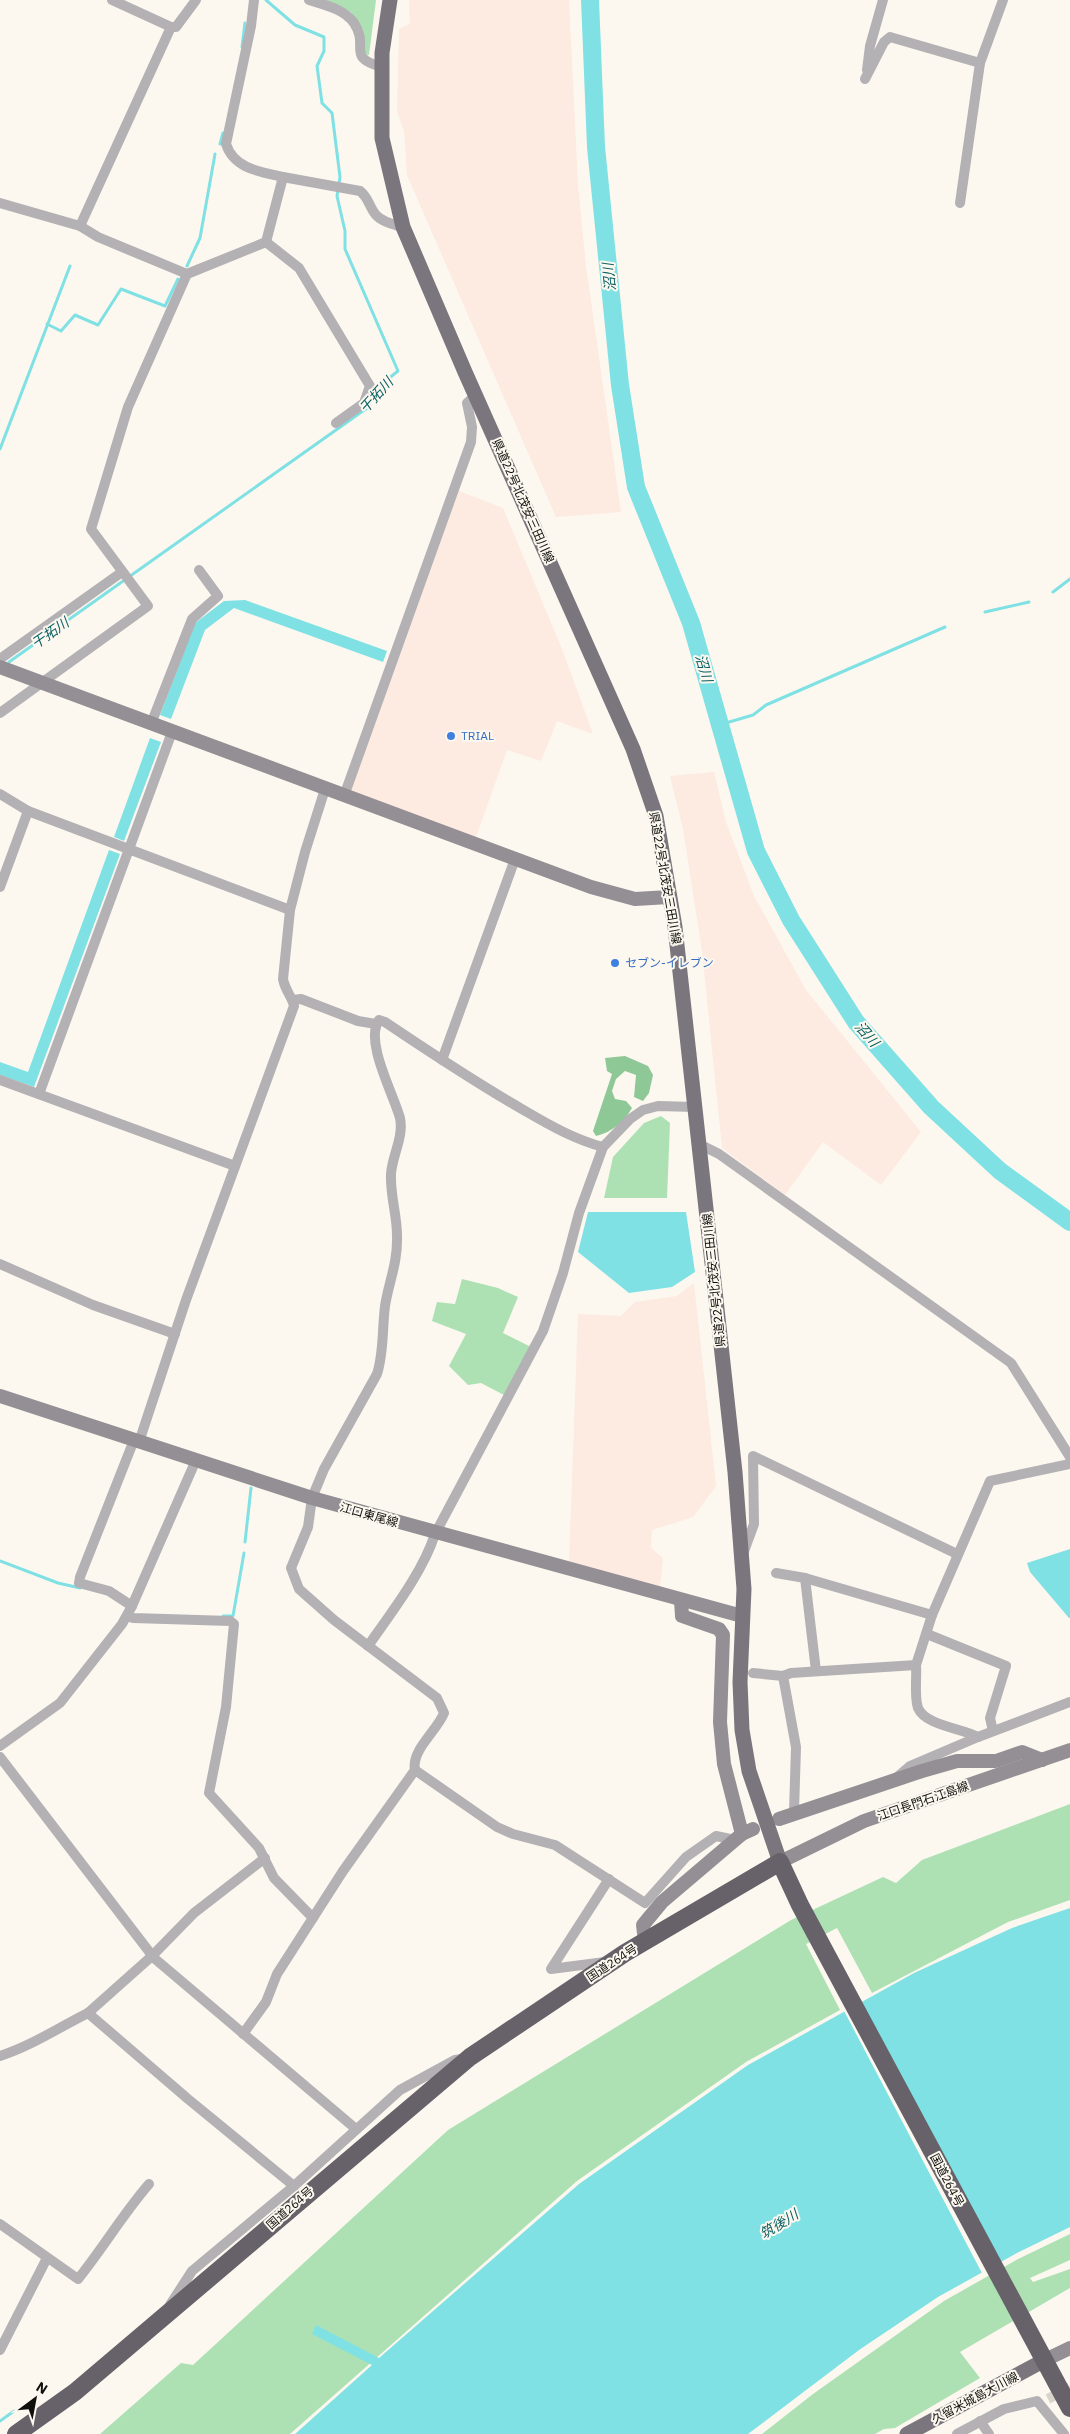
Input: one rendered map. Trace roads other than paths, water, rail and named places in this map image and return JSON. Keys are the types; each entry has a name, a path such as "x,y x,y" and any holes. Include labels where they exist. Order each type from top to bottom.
{"highway":[{"name":"国道264号","path":"16,2434 75,2392 470,2057 645,1941 780,1862 800,1905 1070,2408"}],"main road":[{"name":"県道22号北茂安三田川線","path":"390,0 382,53 382,138 403,228 422,275 633,749 656,816 675,927 735,1472 741,1560 742,1730 749,1771 780,1862"},
{"name":"久留米城島大川線","path":"907,2434 1044,2362"}],"street":[{"path":"112,0 172,27 176,27 196,0"},
{"path":"254,0 251,26 226,144 228,151 240,164 252,170 360,191 366,196 380,219 403,228"},
{"path":"309,0 339,10 350,19 359,33 362,58 365,63 382,67"},
{"path":"883,0 870,46 866,78 884,42 890,37 980,64"},
{"path":"960,203 980,64 1003,0"},
{"path":"80,226 172,27"},
{"path":"266,242 283,177"},
{"path":"0,203 80,226 98,237 187,274"},
{"path":"0,713 148,606 91,529 128,407 187,274 266,242"},
{"path":"266,242 299,268 370,386 364,403 336,423"},
{"path":"344,796 471,442 472,427 467,403 476,396"},
{"path":"151,724 192,619 218,596 199,570"},
{"path":"0,659 126,577"},
{"path":"0,667 591,887 635,899 669,897"},
{"path":"39,1094 172,732"},
{"path":"132,1606 109,1591 79,1583 80,1577 137,1441 294,1006 293,1000 284,989 283,980 290,910 305,852 325,789"},
{"path":"0,794 28,811 290,910"},
{"path":"0,886 28,811"},
{"path":"442,1060 515,860"},
{"path":"293,1000 301,999 358,1021 376,1024"},
{"path":"243,2034 266,2002 277,1974 313,1918 415,1770 414,1764 417,1755 444,1713 442,1707 429,1692 334,1620 299,1589 291,1568 308,1526 312,1498 324,1469 377,1374 382,1358 385,1306 396,1265 398,1234 391,1179 392,1164 400,1133 400,1120 376,1049 376,1024 379,1020 385,1022 442,1060 551,1126 590,1144 603,1147"},
{"path":"0,1080 235,1166"},
{"path":"368,1646 399,1602 431,1546 435,1534 543,1331 563,1273 579,1213 603,1147 630,1119 643,1110 658,1106 694,1107"},
{"path":"699,1144 719,1154 1011,1363 1070,1457"},
{"path":"0,1264 93,1305 175,1334"},
{"name":"江口東尾線","path":"0,1396 312,1498 435,1534 742,1616"},
{"path":"741,1560 754,1524 753,1456 957,1554"},
{"path":"0,1746 60,1703 127,1616 196,1460"},
{"path":"978,1737 933,1721 923,1715 918,1708 916,1665 932,1615 990,1481 1070,1464"},
{"path":"776,1573 805,1578 932,1615"},
{"path":"805,1578 816,1672"},
{"path":"681,1600 682,1616 721,1631 726,1671 720,1722 724,1764 743,1834"},
{"path":"127,1616 133,1618 230,1621 234,1624 226,1707 209,1793 265,1858 274,1878 313,1918"},
{"path":"927,1634 1006,1666 990,1718 993,1731"},
{"path":"753,1673 783,1676 790,1673 916,1665"},
{"path":"783,1676 796,1747 794,1812"},
{"path":"891,1781 910,1766 993,1731 1070,1702"},
{"name":"江口長門石江島線","path":"780,1862 864,1822 1070,1750"},
{"path":"779,1819 794,1812 958,1761 996,1761 1022,1752 1042,1760"},
{"path":"0,1757 32,1802 152,1956 356,2129"},
{"path":"415,1770 497,1827 513,1834 556,1845 644,1903 686,1857 716,1836 743,1834"},
{"path":"645,1941 643,1925 662,1902 743,1834"},
{"path":"0,2056 23,2048 48,2032 88,2013 152,1956 194,1912 265,1858"},
{"path":"609,1879 551,1969 613,1962"},
{"path":"88,2013 188,2099 294,2186"},
{"path":"165,2315 192,2271 294,2186 400,2090 455,2060 470,2057"},
{"path":"0,2224 78,2279 103,2249 131,2205 149,2184"},
{"path":"0,2350 47,2258"},
{"path":"1044,2362 1070,2348"},
{"path":"957,2434 980,2420 1004,2409 1048,2399"},
{"path":"1037,2401 1064,2434"},
{"path":"980,2420 989,2434"}],"water":[{"path":"245,600 387,651 383,662 234,608 205,630 171,719 160,715 195,623 224,601"},
{"path":"150,738 161,742 124,841 114,837"},
{"path":"109,850 120,854 34,1087 0,1075 0,1062 28,1072"},
{"path":"588,1212 686,1212 695,1272 672,1287 629,1293 578,1252"},
{"path":"1070,1549 1069,1618 1030,1572 1027,1563"},
{"name":"筑後川","path":"1070,1908 1070,2227 1017,2253 938,2297 859,2350 748,2434 295,2434 372,2365 312,2334 316,2325 379,2358 579,2184 748,2065 914,1973 1012,1928"}],"waterway":[{"name":"干拓川","path":"9,662 367,408 378,387 398,371 345,249 345,231 337,196 340,177 332,113 322,103 317,66 324,51 324,37 295,25 266,0"},
{"name":"沼川","path":"590,0 596,147 620,385 636,487 691,623 756,851 791,920 856,1022 931,1107 1000,1171 1070,1222"},
{"path":"242,47 245,23"},
{"path":"220,144 223,133"},
{"path":"187,266 200,238 215,154"},
{"path":"0,449 70,266"},
{"path":"47,324 61,331 75,315 98,325 121,289 165,306 178,279"},
{"path":"1053,592 1070,579"},
{"path":"985,612 1029,602"},
{"path":"719,725 753,715 766,705 945,627"},
{"path":"245,1542 251,1488"},
{"path":"223,1616 233,1616 244,1553"},
{"path":"0,1561 58,1583 80,1588"},
{"path":"0,2421 14,2411"}],"tunnel":[{"path":"1048,2399 1070,2387"}],"place":[{"name":"TRIAL","path":"451,736"},
{"name":"セブン-イレブン","path":"615,963"}]}
